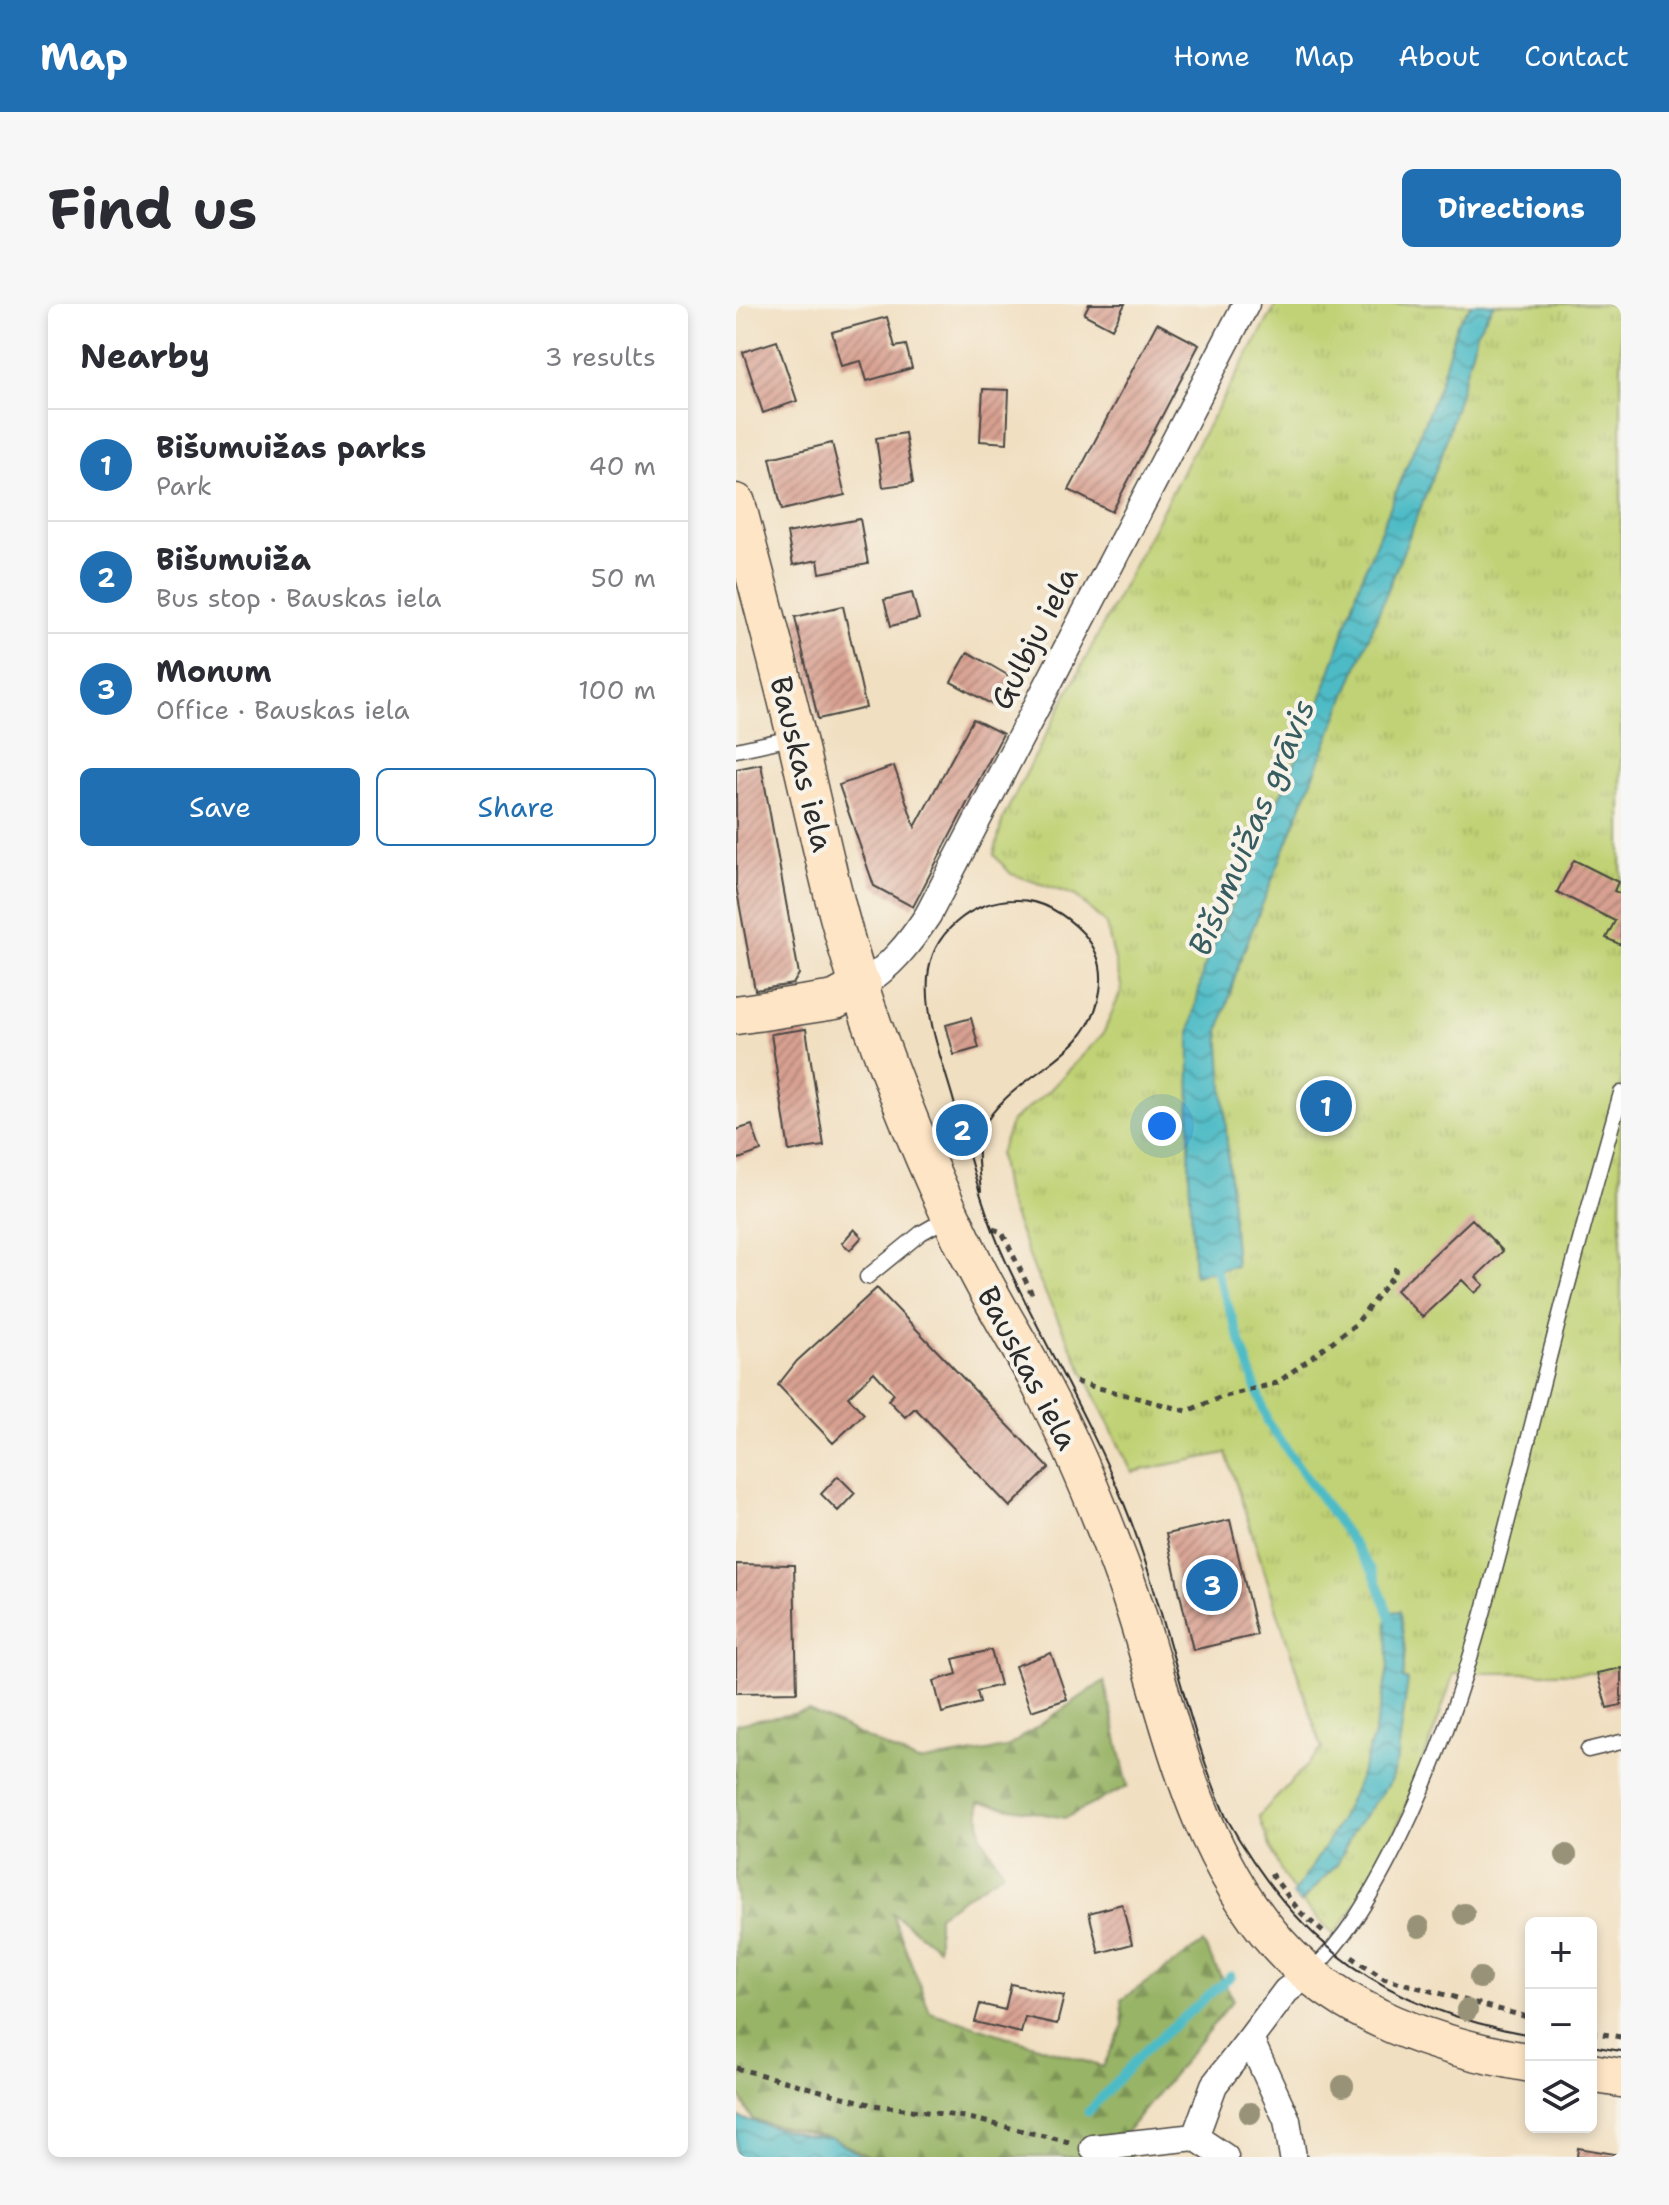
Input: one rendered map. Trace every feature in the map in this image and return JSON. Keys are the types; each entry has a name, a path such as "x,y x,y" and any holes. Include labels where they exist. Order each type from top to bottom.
{"street":[{"name":"Gulbju iela","path":"862,985 881,974 928,915 1246,304"},
{"name":"Bauskas iela","path":"736,503 843,935 862,985 875,1034 970,1219 974,1264 1047,1397 1096,1504 1122,1569 1168,1727 1204,1823 1227,1871 1255,1914 1308,1974 1378,2018 1431,2040 1525,2062"},
{"path":"736,1015 835,1000 862,985"},
{"path":"1195,2137 1214,2085 1286,1991 1308,1974"},
{"path":"1250,2039 1287,2120 1293,2157"},
{"path":"1597,2074 1621,2078"},
{"path":"1093,2148 1195,2137 1225,2157"}],"lane":[{"path":"736,750 796,737"},
{"path":"1308,1974 1337,1944 1364,1906 1419,1803 1475,1646 1574,1257 1621,1093"},
{"path":"867,1277 921,1233 970,1219"},
{"path":"1588,1750 1621,1742"}],"path":[{"path":"970,1219 1002,1232 1035,1300"},
{"path":"1080,1396 1073,1382 1187,1411 1222,1397 1277,1383 1356,1324 1395,1273 1396,1266"},
{"path":"1262,1861 1300,1912 1383,1978 1525,2016"},
{"path":"1597,2033 1621,2037"},
{"path":"736,2068 873,2105 965,2117 1093,2148"}],"green space":[{"path":"1277,304 1621,304 1621,1668 1597,1673 1454,1673 1418,1776 1390,1842 1355,1905 1334,1935 1287,1882 1259,1816 1322,1749 1226,1453 1132,1472 1036,1274 1006,1197 999,1154 1012,1121 1050,1090 1103,1034 1122,989 1106,924 1076,896 1011,874 994,855 1003,818 1191,455"},
{"path":"1104,1681 1128,1786 1065,1818 979,1802 981,1836 1003,1872 938,1915 938,1948 892,1913 930,2012 1103,2067 1123,2025 1121,2000 1203,1943 1233,2000 1125,2134 1131,2157 869,2157 832,2138 753,2120 736,2089 736,1724 809,1711 918,1762 1006,1748"}],"water":[{"path":"1472,304 1494,304 1478,330 1442,454 1239,963 1219,1031 1236,1266 1194,1275 1189,1173 1190,1033 1203,970 1316,715 1360,582 1439,386 1457,324"},
{"path":"1400,1611 1405,1651 1403,1678 1408,1680 1398,1756 1390,1782 1352,1833 1338,1863 1301,1903 1292,1895 1328,1842 1365,1764 1387,1673 1388,1613"},
{"path":"736,2117 804,2135 832,2138 863,2157 736,2157"}],"building":[{"path":"1089,304 1125,304 1112,329 1084,314"},
{"path":"887,317 895,347 906,345 912,368 867,381 861,361 841,366 832,332"},
{"path":"1157,323 1199,345 1112,512 1069,490"},
{"path":"777,341 797,401 763,413 743,352"},
{"path":"983,389 1009,390 1007,443 980,441"},
{"path":"905,433 913,483 883,487 876,438"},
{"path":"832,443 845,495 782,510 770,458"},
{"path":"860,519 868,564 820,573 818,560 793,565 787,533"},
{"path":"912,593 919,619 891,626 884,600"},
{"path":"843,606 866,708 818,719 795,617"},
{"path":"968,652 1016,680 1000,709 951,682"},
{"path":"973,719 1003,734 913,907 874,886 839,785 894,766 915,827"},
{"path":"761,764 799,974 793,984 755,990 736,886 736,769"},
{"path":"1574,860 1618,882 1614,891 1621,894 1621,945 1606,938 1615,921 1557,892"},
{"path":"971,1018 979,1048 954,1055 946,1025"},
{"path":"806,1029 824,1146 789,1151 771,1034"},
{"path":"752,1125 761,1151 736,1160 736,1130"},
{"path":"1472,1219 1503,1251 1476,1277 1484,1285 1475,1293 1462,1280 1422,1317 1396,1290"},
{"path":"854,1229 862,1237 850,1250 842,1243"},
{"path":"877,1288 1049,1468 1010,1507 915,1408 905,1417 888,1400 894,1394 874,1372 848,1397 864,1414 833,1443 778,1385 797,1361"},
{"path":"838,1476 855,1493 838,1511 821,1494"},
{"path":"1230,1520 1257,1635 1193,1650 1166,1534"},
{"path":"736,1564 794,1565 797,1692 736,1693"},
{"path":"991,1650 1000,1685 977,1691 980,1703 942,1713 934,1681 957,1674 953,1659"},
{"path":"1051,1653 1067,1699 1031,1711 1015,1666"},
{"path":"1621,1668 1621,1705 1607,1708 1597,1673"},
{"path":"1122,1904 1132,1944 1099,1953 1089,1913"},
{"path":"1011,1984 1064,1996 1057,2024 1025,2017 1021,2033 975,2022 980,2004 1005,2010"},
{"path":"1578,2148 1621,2155 1621,2157 1577,2157"}],"waterway":[{"name":"Bišumuižas grāvis","path":"1213,1261 1268,1423 1372,1570 1393,1624"},
{"name":"Bišumuižas grāvis","path":"1088,2112 1142,2053 1231,1976"}],"tram line":[{"path":"981,1191 978,1151 983,1128 1012,1093 1066,1051 1081,1034 1093,1015 1100,991 1099,960 1083,933 1052,909 1025,900 984,906 956,922 946,933 937,946 928,977 931,1022 990,1223 1125,1506 1152,1583 1198,1740 1226,1817 1284,1902 1316,1936 1351,1965 1389,1989 1432,2008 1525,2034"},
{"path":"1597,2047 1621,2051"}],"place":[{"name":"Bišumuižas parks","path":"1326,1106"},
{"name":"Bišumuiža","path":"962,1130"},
{"name":"Monum","path":"1212,1585"}]}
